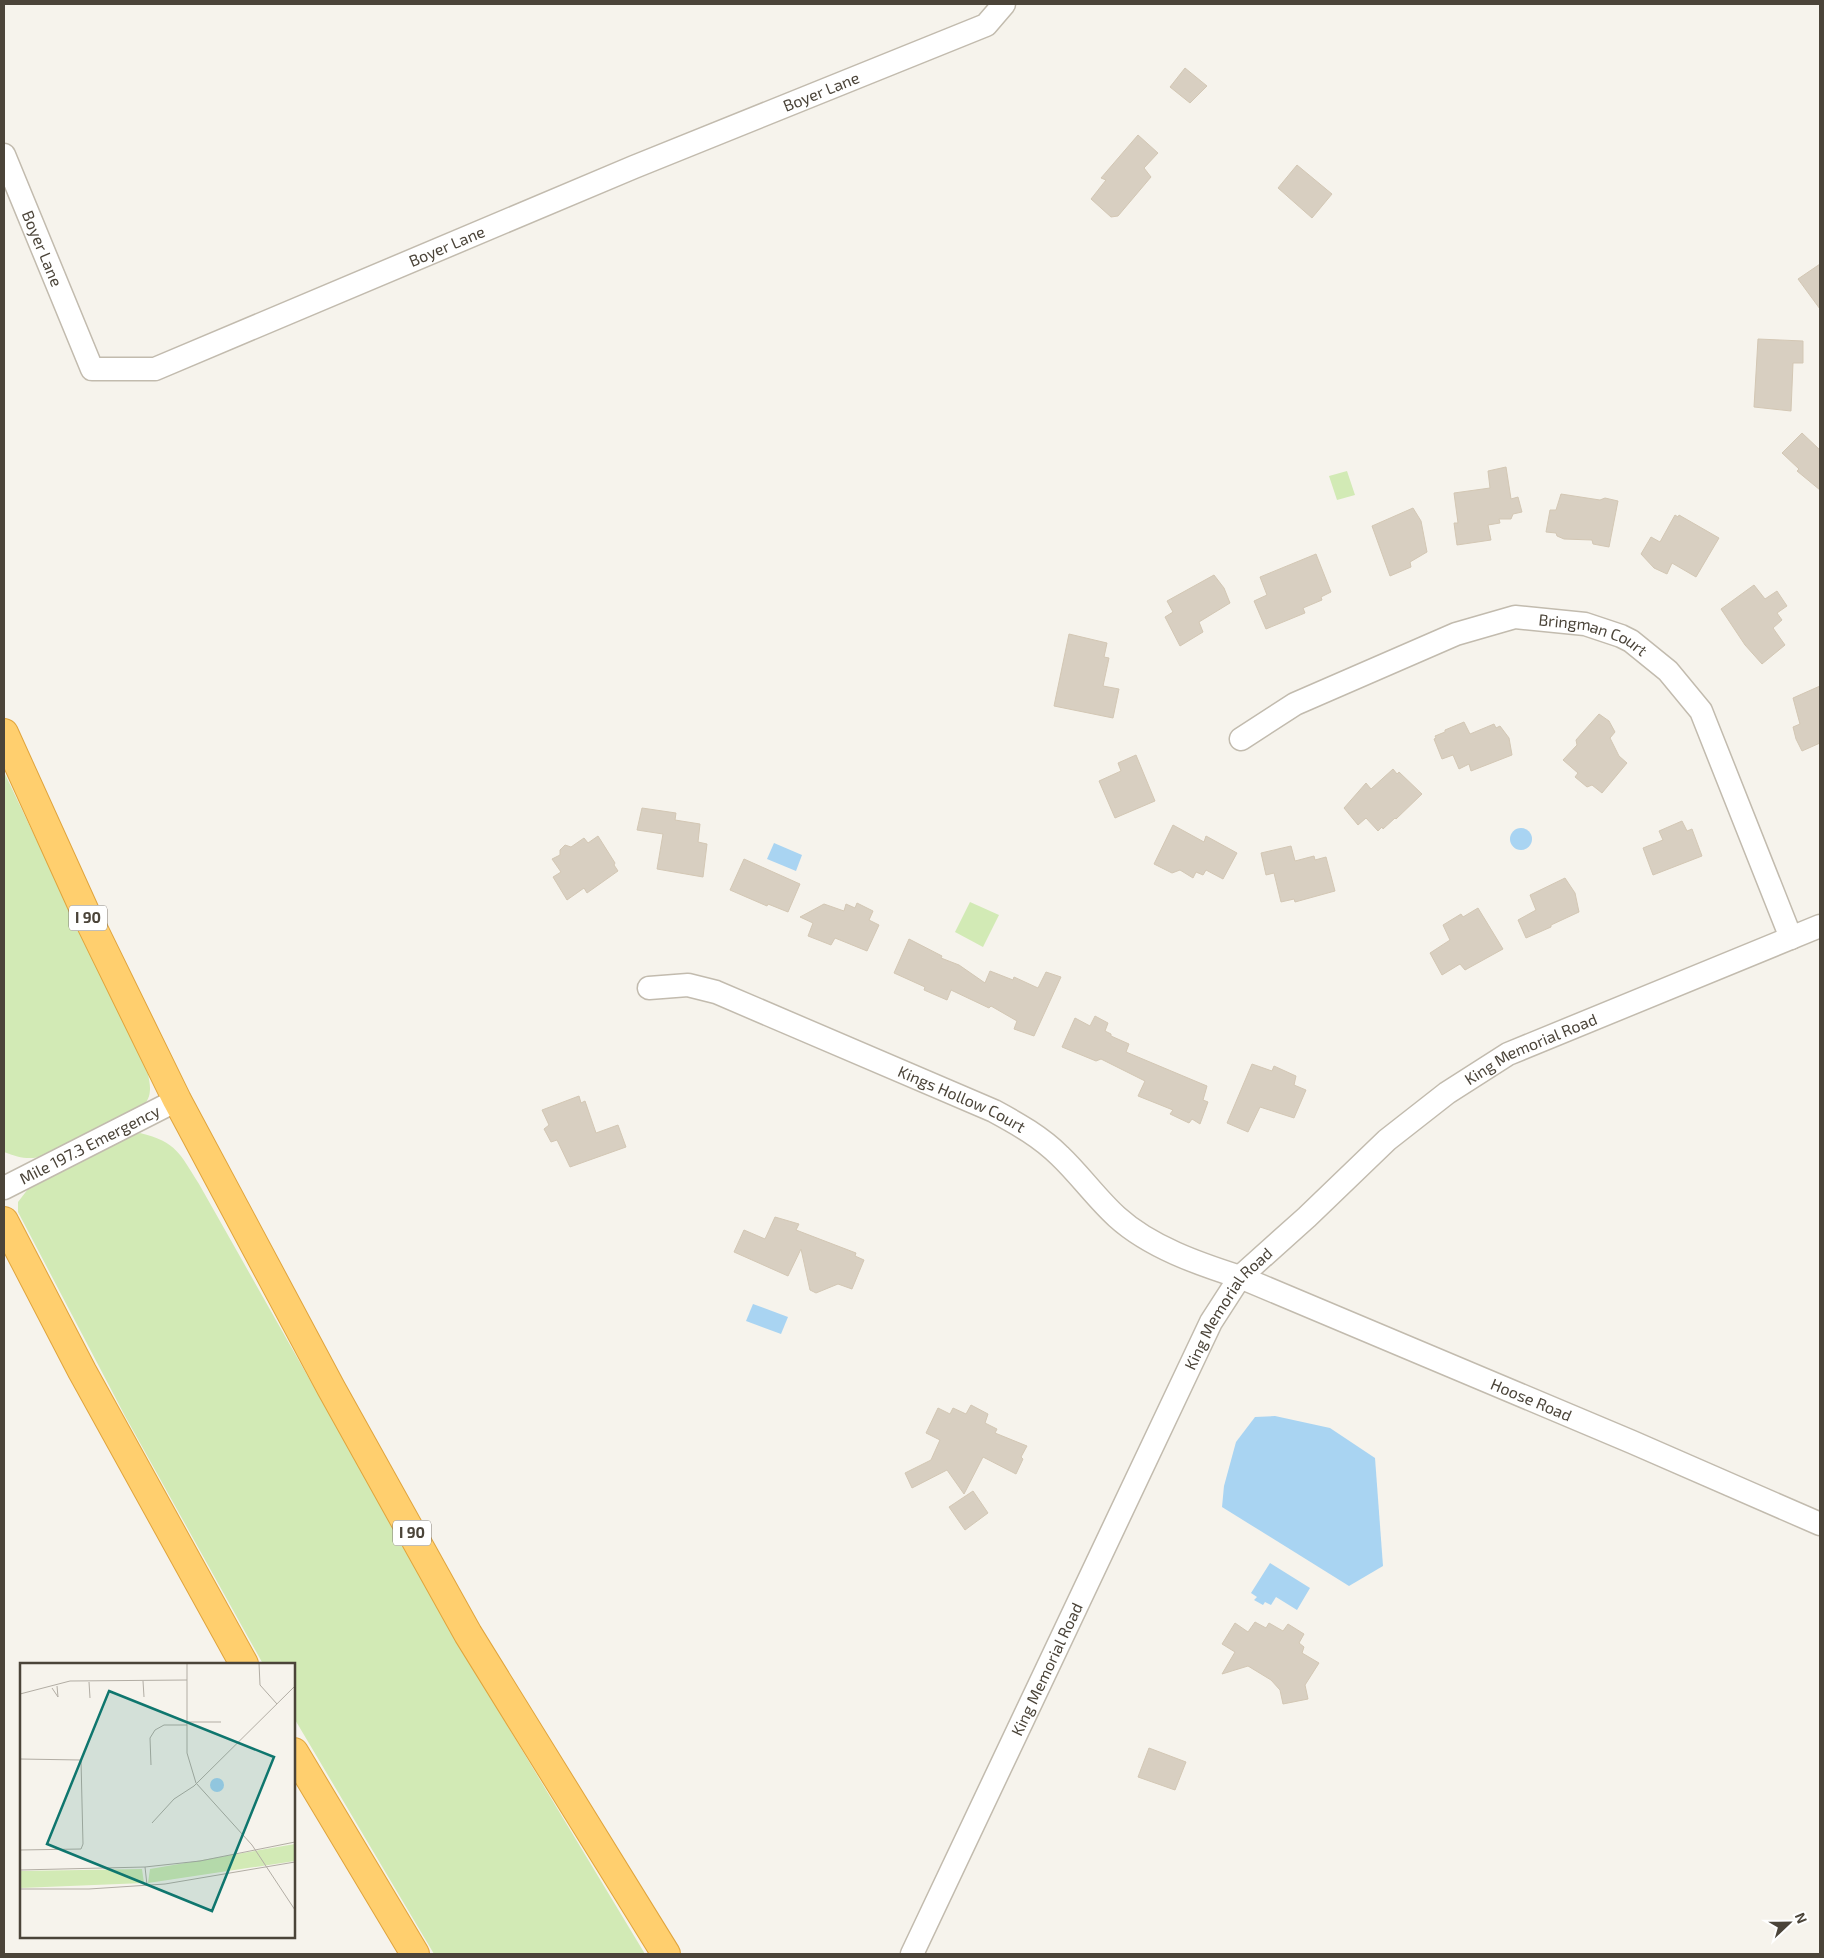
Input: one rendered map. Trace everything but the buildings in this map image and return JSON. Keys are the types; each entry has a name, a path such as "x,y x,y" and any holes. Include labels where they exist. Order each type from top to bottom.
{"highway":[{"name":"I 90","path":"4,733 87,916 176,1100 336,1396 468,1634 666,1954"},
{"path":"4,1221 82,1371 243,1663"},
{"path":"295,1754 415,1954"}],"street":[{"name":"Boyer Lane","path":"4,155 92,369 155,369 634,167 986,25 1004,4"},
{"name":"Bringman Court","path":"1241,739 1295,704 1456,634 1515,617 1585,624 1621,636 1631,641 1668,671 1701,711 1791,938"},
{"name":"King Memorial Road","path":"912,1954 1211,1322 1240,1277 1307,1217 1387,1140 1447,1093 1508,1054 1820,926"},
{"name":"Kings Hollow Court","path":"649,988 688,985 716,992 994,1111 1025,1127 1059,1154 1118,1218 1146,1238 1200,1264 1240,1277"},
{"name":"Mile 197.3 Emergency","path":"4,1188 176,1100"},
{"name":"Hoose Road","path":"1240,1277 1632,1442 1820,1524"}],"green space":[{"path":"1347,471 1355,495 1337,500 1329,476"},
{"path":"4,772 148,1074 150,1084 149,1097 141,1108 45,1156 34,1158 19,1157 4,1152"},
{"path":"970,902 999,915 983,947 955,932"},
{"path":"140,1133 170,1145 182,1157 478,1677 645,1954 434,1954 295,1720 295,1663 262,1663 125,1416 18,1212 18,1202 28,1189 121,1139"}],"water":[{"path":"1521,828 1529,831 1532,839 1529,847 1521,850 1513,847 1510,839 1513,831"},
{"path":"774,843 802,855 796,871 767,859"},
{"path":"753,1304 788,1317 781,1334 746,1321"},
{"path":"1275,1416 1330,1428 1375,1458 1383,1566 1349,1586 1222,1507 1224,1486 1236,1442 1255,1417"},
{"path":"1270,1563 1310,1588 1297,1610 1276,1597 1271,1605 1265,1602 1263,1605 1254,1600 1257,1597 1251,1593"}]}
